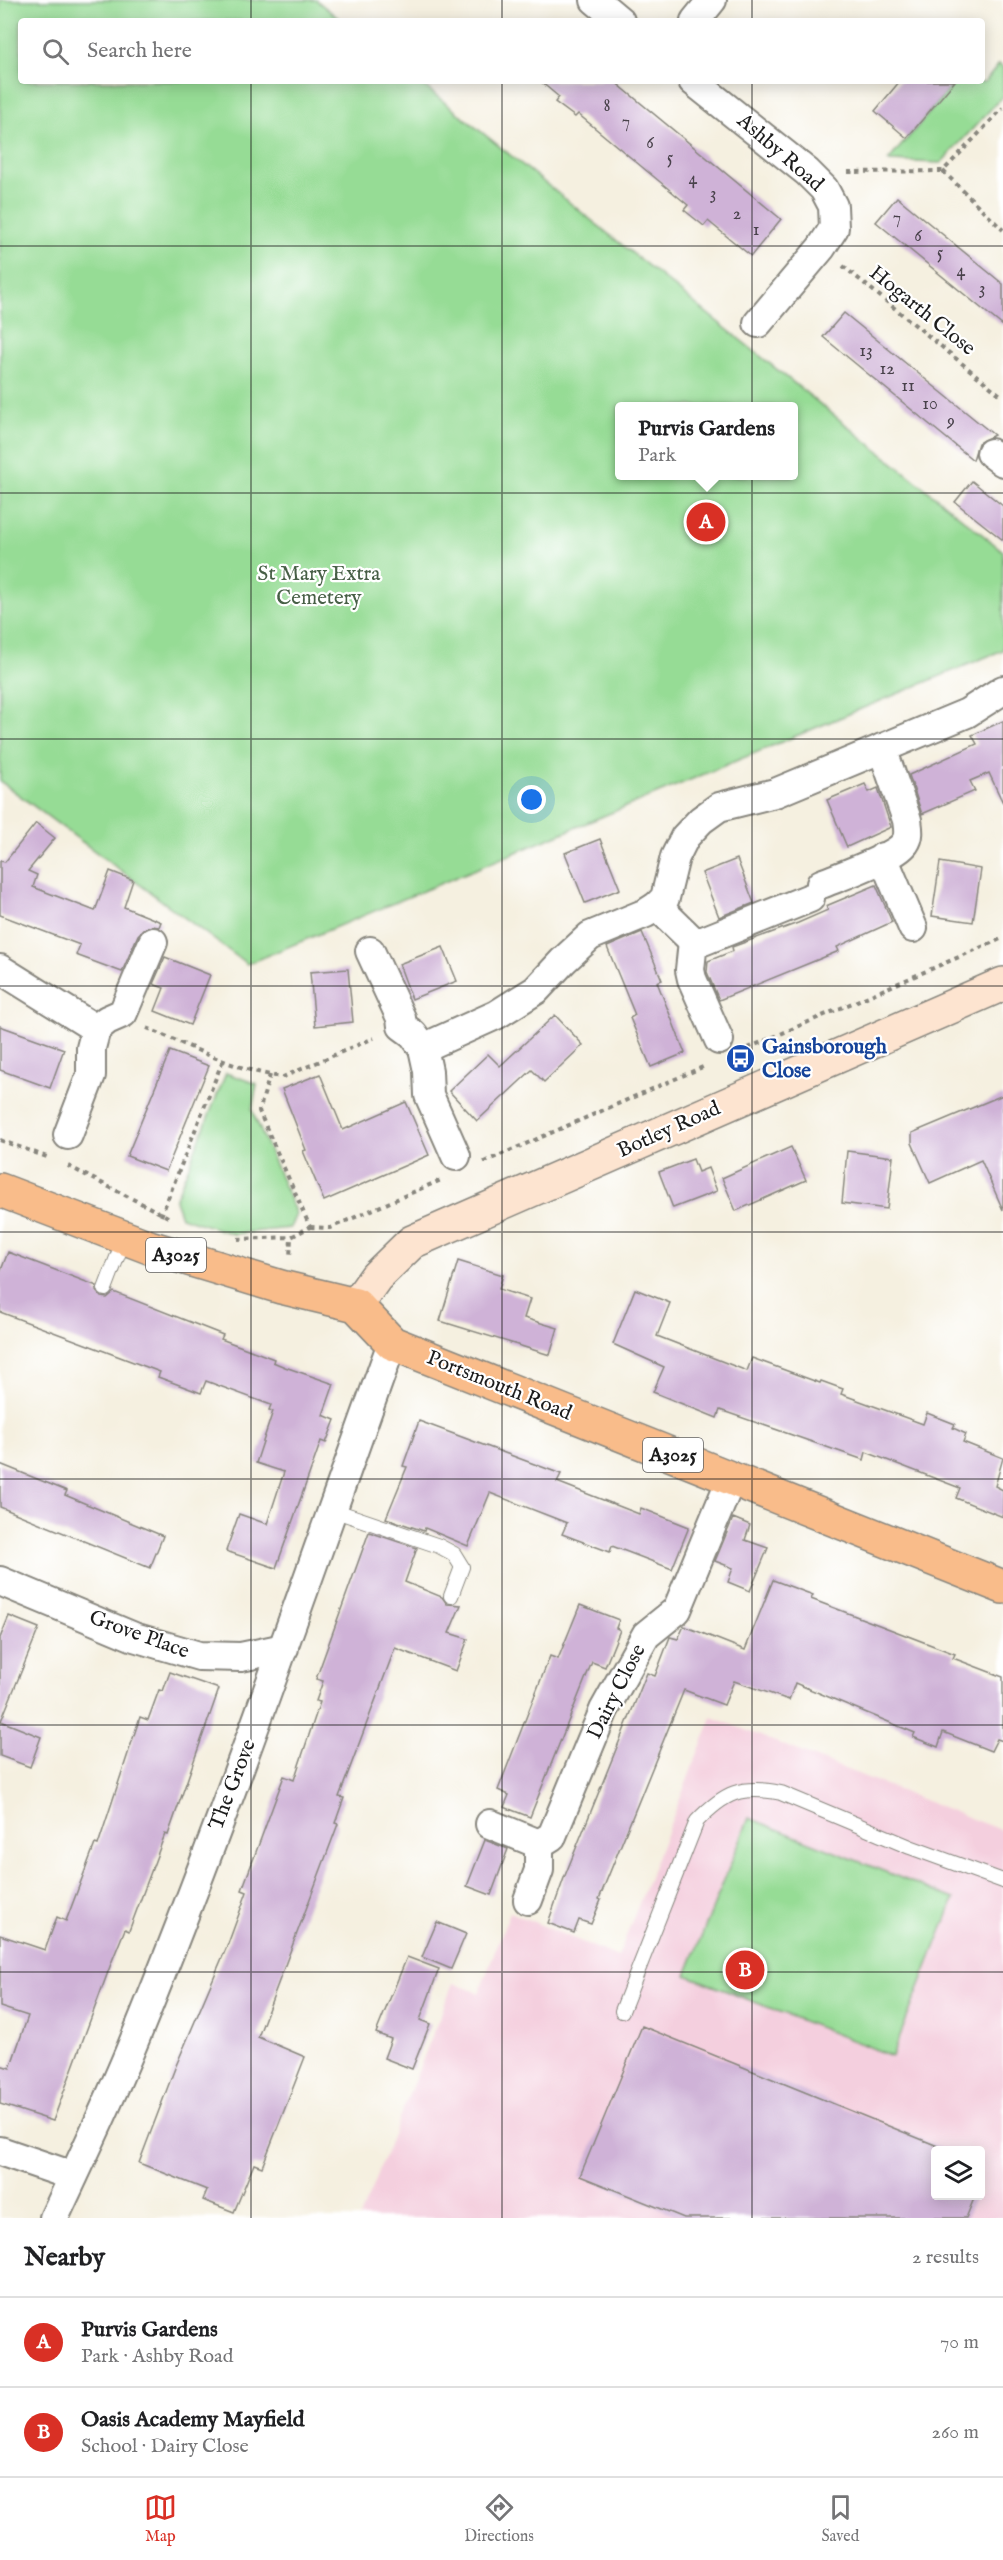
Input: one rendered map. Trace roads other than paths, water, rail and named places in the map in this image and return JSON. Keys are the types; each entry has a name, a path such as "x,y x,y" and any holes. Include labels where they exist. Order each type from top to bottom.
{"main road":[{"name":"Botley Road","path":"356,1305 376,1277 412,1242 1003,984"},
{"name":"A3025","path":"0,1190 136,1243 281,1287 356,1305"},
{"name":"Portsmouth Road","path":"356,1305 392,1343 1003,1587"}],"street":[{"path":"595,0 616,18"},
{"path":"697,18 712,0"},
{"name":"Ashby Road","path":"697,84 807,172 824,189 833,206 834,228 821,248 758,323"},
{"path":"423,1048 496,1016 536,990 590,936 646,913 657,906 665,898 675,857 685,837 701,820 719,807 775,793 967,713 1003,690"},
{"path":"657,906 693,941 703,940 815,891 898,850 906,842 909,832 882,748"},
{"path":"883,857 913,928"},
{"path":"693,941 690,970 692,979 724,1052"},
{"path":"68,1135 91,1075 91,1048 96,1029 107,1020 123,1013 153,942"},
{"path":"370,951 401,1017 402,1026 413,1034 423,1048 428,1071 429,1095 462,1165"},
{"path":"0,969 96,1029"},
{"name":"The Grove","path":"54,2218 147,2010 284,1648 392,1343"},
{"name":"Dairy Close","path":"539,1844 552,1836 604,1710 646,1635 677,1610 731,1479"},
{"name":"Grove Place","path":"0,1581 134,1637 199,1656 241,1657 284,1648"},
{"path":"490,1824 539,1844 539,1870 528,1900"},
{"path":"0,2151 74,2176"}],"lane":[{"path":"105,1289 136,1243"},
{"path":"333,1510 439,1546 454,1554 462,1567 451,1596"},
{"path":"622,2011 697,1821 715,1802 737,1791 758,1788 781,1793 1003,1881"}],"place":[{"name":"Purvis Gardens","path":"706,522"},
{"name":"Gainsborough Close","path":"741,1059"},
{"name":"Oasis Academy Mayfield","path":"745,1970"}],"park label":[{"name":"St Mary Extra Cemetery","path":"319,586"}]}
